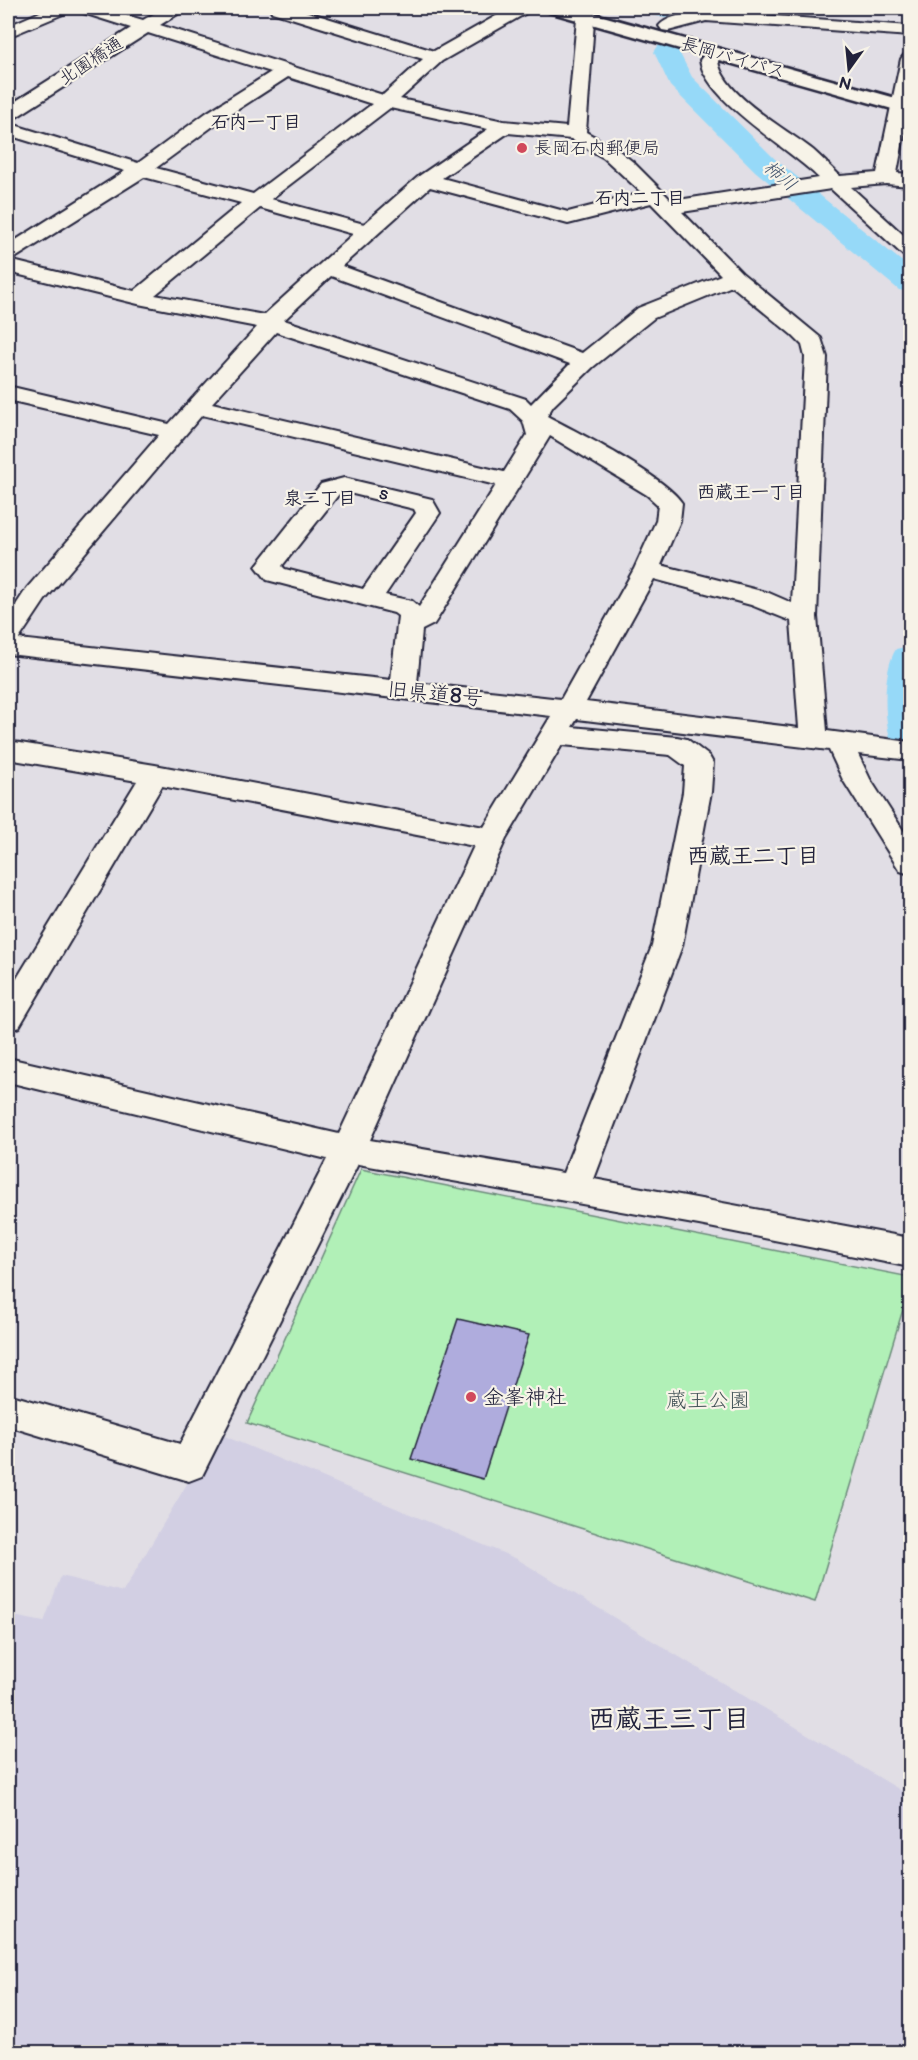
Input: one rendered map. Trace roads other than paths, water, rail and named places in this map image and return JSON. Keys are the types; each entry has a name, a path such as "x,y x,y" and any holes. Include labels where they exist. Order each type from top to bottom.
{"highway":[{"name":"長岡バイパス","path":"555,8 591,10 668,26 906,101"},
{"name":"長岡バイパス","path":"591,10 715,53 906,101"}],"street":[{"path":"8,32 62,8"},
{"path":"86,8 386,102 504,127 576,134 611,154 626,166 735,277 813,343 816,357 804,617 838,742 857,780 910,864"},
{"name":"北園橋通","path":"10,110 175,8"},
{"path":"278,8 436,57"},
{"path":"138,298 256,201 386,102 436,57 522,8"},
{"path":"576,134 591,10"},
{"path":"668,26 713,12 910,31"},
{"path":"715,53 709,60 710,67 728,94 808,156 827,184 910,251"},
{"path":"886,178 906,101 910,59"},
{"path":"9,264 213,117 285,70"},
{"path":"8,635 36,594 174,432 272,323 275,314 426,180 504,127"},
{"path":"8,129 141,170 368,231"},
{"path":"426,180 568,218 662,202 768,194 827,184 886,178 910,180"},
{"path":"8,1410 189,1464 349,1149 492,839 554,735 647,569 668,521 670,503 656,490 572,438 534,418 518,404 272,323 138,298 9,264"},
{"path":"329,268 585,362"},
{"path":"403,691 410,627 425,618 539,435 534,418 544,402 585,362 646,313 735,277"},
{"path":"8,393 174,432"},
{"path":"198,407 510,481"},
{"name":"s","path":"370,598 428,513 423,504 344,485 330,489 269,566 276,575 403,607 411,614 410,627"},
{"path":"647,569 760,599 804,617"},
{"name":"旧県道8号","path":"8,646 567,709 910,751"},
{"path":"554,735 677,746 699,763 697,792 667,946 574,1188"},
{"path":"8,750 155,775 492,839"},
{"path":"8,1019 155,775"},
{"path":"8,1070 318,1144 574,1188 910,1253"}],"waterway":[{"name":"柿川","path":"667,52 680,80 765,165 910,283"},
{"name":"柿川","path":"910,658 906,700 910,742"}],"place":[{"name":"長岡石内郵便局","path":"522,148"},
{"name":"金峯神社","path":"471,1397"}],"district":[{"name":"石内一丁目","path":"256,122"},
{"name":"石内二丁目","path":"640,198"},
{"name":"西蔵王一丁目","path":"751,492"},
{"name":"泉二丁目","path":"320,498"},
{"name":"西蔵王二丁目","path":"753,856"},
{"name":"西蔵王三丁目","path":"669,1720"}],"park label":[{"name":"蔵王公園","path":"708,1400"}]}
